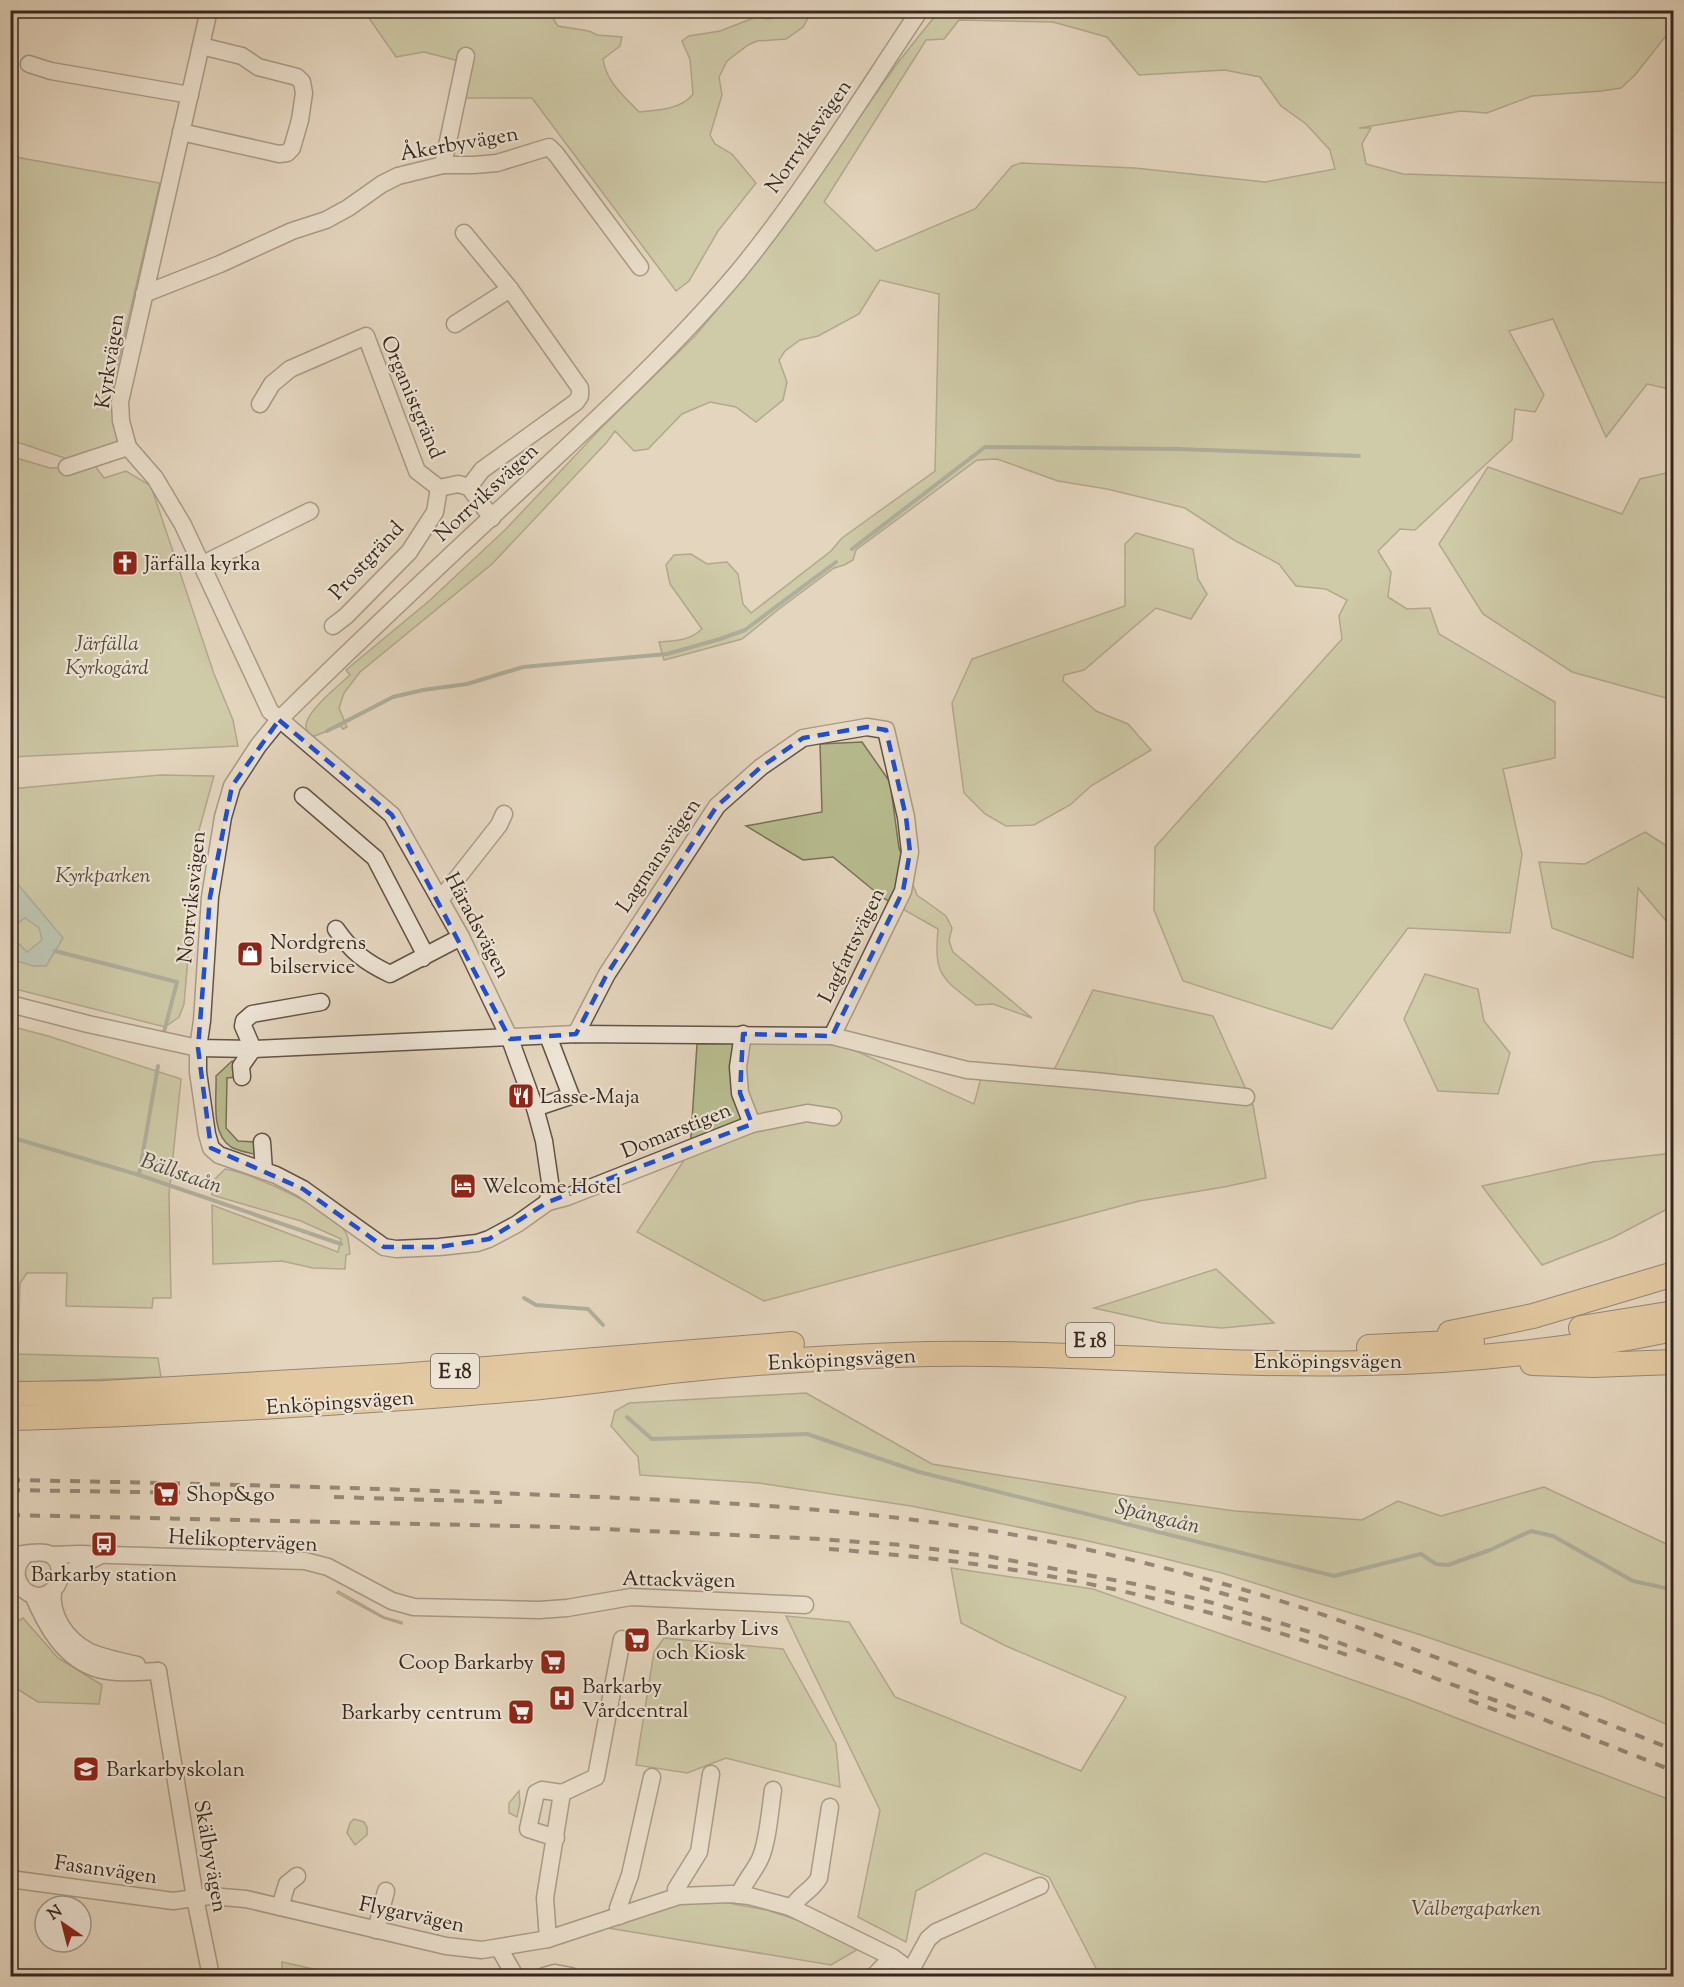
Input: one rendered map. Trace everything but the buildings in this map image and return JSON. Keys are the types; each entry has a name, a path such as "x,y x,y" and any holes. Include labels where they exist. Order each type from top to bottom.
{"highway":[{"path":"1362,1347 1477,1328 1533,1316 1674,1274"},
{"name":"Enköpingsvägen","path":"10,1394 104,1393 388,1377 781,1344 900,1338 1028,1338 1362,1347 1498,1341 1674,1313"},
{"name":"Enköpingsvägen","path":"10,1418 104,1416 402,1399 532,1388 772,1362 900,1355 1027,1354 1298,1363 1434,1361 1557,1348 1674,1329"},
{"path":"1434,1361 1593,1365 1674,1362"}],"street":[{"name":"Kyrkvägen","path":"208,10 120,402 121,421 128,447 155,478 169,500 270,711 279,720"},
{"name":"Norrviksvägen","path":"198,1048 202,1021 210,897 223,817 232,786 258,746 279,720 598,418 737,273 827,149 920,10"},
{"path":"181,132 279,154 287,153 292,148 304,93 302,82 297,77 258,67 242,56 201,46"},
{"path":"443,165 466,56"},
{"path":"29,64 51,71 190,95"},
{"name":"Åkerbyvägen","path":"144,294 220,264 292,231 331,218 398,176 443,165 497,162 549,147 640,267"},
{"path":"464,233 510,290 580,388 580,396 576,402 482,471 469,487 492,518"},
{"path":"455,324 510,290"},
{"name":"Organistgränd","path":"260,404 272,384 290,369 366,336 417,471 438,488 458,484 469,487"},
{"path":"67,467 128,447"},
{"name":"Prostgränd","path":"333,626 410,552 435,512 438,488"},
{"path":"201,565 309,511"},
{"name":"Häradsvägen","path":"279,720 392,815 440,900 510,1039 535,1108 544,1141 550,1182 548,1202"},
{"name":"Lagmansvägen","path":"576,1034 607,974 717,806 761,766 803,738 867,727 886,730"},
{"name":"Lagfartsvägen","path":"832,1036 903,891 910,852 906,817 886,730"},
{"path":"303,796 375,858 424,952 423,958"},
{"path":"440,900 499,825 504,814"},
{"path":"336,929 348,947 369,964 390,974 461,938"},
{"path":"253,1049 243,1026 244,1021 252,1014 321,1002"},
{"path":"10,1004 198,1048 253,1049 510,1039 576,1034 832,1036 967,1070 1246,1097"},
{"name":"Domarstigen","path":"743,1034 738,1067 740,1093 752,1124"},
{"path":"535,1108 571,1096 548,1036"},
{"name":"Domarstigen","path":"198,1048 198,1072 207,1134 212,1148 219,1155 276,1175 312,1195 384,1247 396,1249 457,1246 489,1239 518,1224 548,1202 567,1197 752,1124 807,1113 833,1117"},
{"path":"242,1077 241,1066 253,1049"},
{"path":"262,1142 264,1171"},
{"path":"56,1583 45,1595 33,1595 22,1589 13,1577 19,1555 41,1551 51,1555 57,1563 56,1583 52,1601 59,1625 78,1644 89,1651 158,1671"},
{"name":"Helikoptervägen","path":"51,1555 305,1562 328,1567 402,1605 469,1610 517,1609"},
{"name":"Helikoptervägen","path":"56,1583 100,1556"},
{"path":"33,1595 49,1630 84,1663 99,1669 129,1673 158,1671"},
{"name":"Attackvägen","path":"517,1609 567,1608 631,1597 805,1605"},
{"path":"556,1838 528,1829 536,1793 542,1790 562,1793 596,1777 622,1639"},
{"name":"Skälbyvägen","path":"158,1671 195,1898 211,1977"},
{"path":"679,1896 676,1889 699,1851 711,1774"},
{"path":"619,1916 618,1908 630,1875 652,1777"},
{"path":"739,1895 743,1884 760,1859 773,1790"},
{"path":"548,1939 545,1898 562,1793"},
{"path":"792,1908 795,1901 815,1885 819,1878 830,1808"},
{"path":"280,1907 287,1884 297,1876"},
{"name":"Fasanvägen","path":"10,1879 173,1901 195,1898"},
{"name":"Flygarvägen","path":"195,1898 210,1896 246,1899 446,1946 482,1950 548,1939 679,1896 739,1895 792,1908 892,1957 914,1973 928,1939 936,1932 1040,1886"},
{"path":"376,1930 386,1891"},
{"path":"499,1948 515,1977"},
{"path":"874,1977 892,1957"},
{"path":"544,1977 555,1973 571,1977"}],"highlighted area":[{"path":"279,720 392,815 510,1039 576,1034 607,974 717,806 761,767 803,738 867,727 886,730 906,817 910,852 903,891 832,1036 743,1034 740,1093 752,1124 548,1202 489,1239 439,1247 384,1247 303,1189 211,1148 198,1048 210,897 232,786"}],"green space":[{"path":"364,11 548,11 558,26 589,31 597,35 622,37 620,46 603,59 608,75 616,88 639,112 675,106 693,94 690,59 682,41 689,36 720,31 756,17 768,19 798,11 812,11 803,27 786,39 757,41 748,45 727,61 719,77 722,95 710,135 715,144 732,154 756,183 718,231 689,281 676,291 532,98 463,98 467,63 424,52 396,57"},
{"path":"939,11 1673,11 1673,27 1635,75 1621,88 1532,96 1487,113 1461,111 1359,128 1371,128 1362,144 1366,164 1403,174 1673,183 1674,390 1647,384 1606,437 1553,319 1509,331 1544,395 1535,412 1515,409 1512,440 1415,530 1400,529 1378,551 1391,572 1388,597 1407,609 1430,608 1439,634 1555,702 1555,758 1503,769 1522,854 1510,933 1408,928 1332,1029 1183,981 1154,910 1155,847 1342,639 1339,616 1347,600 1326,589 1296,586 1279,564 1234,540 1185,508 1107,489 1058,481 997,459 977,460 856,550 853,560 834,568 742,639 664,660 659,642 687,638 702,629 670,584 666,565 674,555 691,554 707,564 727,562 738,574 743,604 751,613 831,551 842,538 935,471 939,294 880,280 859,314 818,336 800,340 785,351 779,360 787,382 783,400 756,422 736,407 710,402 682,414 648,449 634,451 615,431 492,564 360,672 344,693 339,708 347,727 343,729 340,726 312,737 309,733 306,727 308,719 324,698 350,675 346,670 429,601 505,530 603,426 695,336 759,260 896,65","holes":["959,20 1053,22 1107,37 1139,75 1225,70 1260,77 1281,106 1306,124 1330,150 1335,169 1265,182 1135,168 1021,163 1012,166 975,209 876,251 824,202 926,40 944,39"]},
{"path":"10,156 160,183 113,385 121,442 73,461 11,440"},
{"name":"Järfälla Kyrkogård","path":"10,456 50,468 95,466 104,478 126,471 151,486 214,674 233,720 238,746 11,757"},
{"path":"1488,467 1622,514 1640,479 1666,473 1674,485 1673,700 1572,672 1483,614 1439,544"},
{"path":"1136,533 1193,549 1198,579 1207,594 1191,619 1156,608 1084,670 1064,675 1063,681 1096,711 1128,724 1151,750 1091,786 1070,805 1034,825 1006,826 985,814 964,793 952,703 972,659 1125,606 1125,544"},
{"path":"862,742 890,782 899,848 917,895 946,916 952,928 949,941 953,952 1032,1018 993,1004 976,1005 964,996 942,974 937,957 938,929 883,898 833,857 803,860 746,826 822,812 820,744"},
{"name":"Kyrkparken","path":"160,775 214,776 199,830 184,1004 179,1017 165,1027 11,988 10,789"},
{"path":"1645,832 1673,850 1673,929 1638,888 1633,958 1552,928 1539,862 1585,864"},
{"path":"1425,974 1478,989 1484,1021 1510,1053 1498,1094 1438,1091 1404,1019"},
{"path":"1093,990 1213,1016 1253,1105 1266,1178 1139,1201 764,1301 637,1232 690,1151 697,1044 836,1042 974,1104 981,1078 1053,1072"},
{"path":"10,1026 181,1079 169,1195 171,1298 153,1298 152,1308 66,1306 67,1273 27,1273 20,1283 18,1354 158,1358 161,1377 11,1383"},
{"path":"232,1061 238,1069 237,1077 227,1078 226,1128 238,1141 255,1142 258,1155 231,1147 224,1141 217,1124 216,1076"},
{"path":"1673,1153 1673,1206 1612,1238 1542,1265 1482,1186 1593,1162"},
{"path":"225,1169 272,1185 328,1215 347,1235 350,1254 346,1255 345,1269 313,1268 282,1261 213,1264 212,1205 338,1252 341,1239 301,1221 212,1195 211,1183"},
{"path":"1216,1269 1274,1323 1222,1328 1162,1323 1094,1308"},
{"path":"806,1393 932,1464 1120,1495 1235,1511 1362,1520 1398,1501 1441,1516 1544,1487 1673,1547 1673,1727 1603,1697 1418,1634 1222,1573 1150,1555 911,1506 759,1483 640,1475 638,1457 611,1426 615,1411 629,1403"},
{"name":"Vålbergaparken","path":"951,1568 1093,1589 1407,1699 1673,1801 1673,1976 1100,1976 1049,1877 985,1853 916,1891 906,1942 858,1917 880,1810 786,1616 849,1622 895,1697 1081,1771 1126,1697 1006,1646 961,1623"},
{"path":"338,1591 384,1617 402,1622 402,1624 383,1618 337,1593"},
{"path":"23,1618 58,1658 102,1685 99,1704 38,1702 11,1685 11,1625"},
{"path":"664,1638 783,1649 836,1744 840,1787 726,1758 687,1773 636,1765 654,1652"},
{"path":"519,1791 520,1803 517,1817 509,1813 509,1803"},
{"path":"354,1819 364,1822 367,1827 367,1835 355,1845 347,1833"},
{"path":"712,1900 767,1910 815,1926 860,1948 831,1965 602,1927 677,1903"},
{"path":"282,1962 345,1976 282,1976"}],"shaded area":[{"path":"11,876 63,938 46,966 33,966 11,959 11,929 17,942 27,952 42,940 39,928 25,918 11,928"}],"waterway":[{"path":"852,549 985,447 1179,449 1359,456"},
{"path":"327,731 393,697 467,684 523,667 667,654 720,639 745,630 836,562"},
{"path":"55,951 177,982 164,1032"},
{"path":"139,1175 158,1066"},
{"name":"Bällstaån","path":"10,1137 139,1175 341,1244"},
{"name":"Spångaån","path":"524,1298 536,1305 588,1309 603,1325"},
{"name":"Spångaån","path":"627,1417 652,1439 807,1434 919,1472 1334,1576 1421,1554 1436,1564 1448,1565 1490,1550 1531,1531 1553,1536 1633,1581 1665,1588 1674,1586"}],"railway":[{"path":"10,1480 347,1488 744,1504 874,1515 1003,1533 1129,1559 1284,1602 1357,1627 1674,1750"},
{"path":"10,1490 199,1493"},
{"path":"334,1497 502,1502"},
{"path":"10,1515 560,1527 820,1539 902,1545 987,1556 1140,1585 1213,1603 1310,1632 1497,1701 1674,1771"},
{"path":"829,1549 963,1562 1077,1581 1219,1615 1356,1658"},
{"path":"1200,1587 1249,1601"},
{"path":"1469,1700 1522,1720"}],"place":[{"name":"Järfälla kyrka","path":"125,563"},
{"name":"Nordgrens bilservice","path":"250,954"},
{"name":"Lasse-Maja","path":"521,1096"},
{"name":"Welcome Hotel","path":"463,1186"},
{"name":"Shop&go","path":"166,1494"},
{"name":"Barkarby station","path":"104,1544"},
{"name":"Barkarby Livs och Kiosk","path":"637,1640"},
{"name":"Coop Barkarby","path":"553,1662"},
{"name":"Barkarby Vårdcentral","path":"562,1698"},
{"name":"Barkarby centrum","path":"521,1712"},
{"name":"Barkarbyskolan","path":"86,1769"}]}
